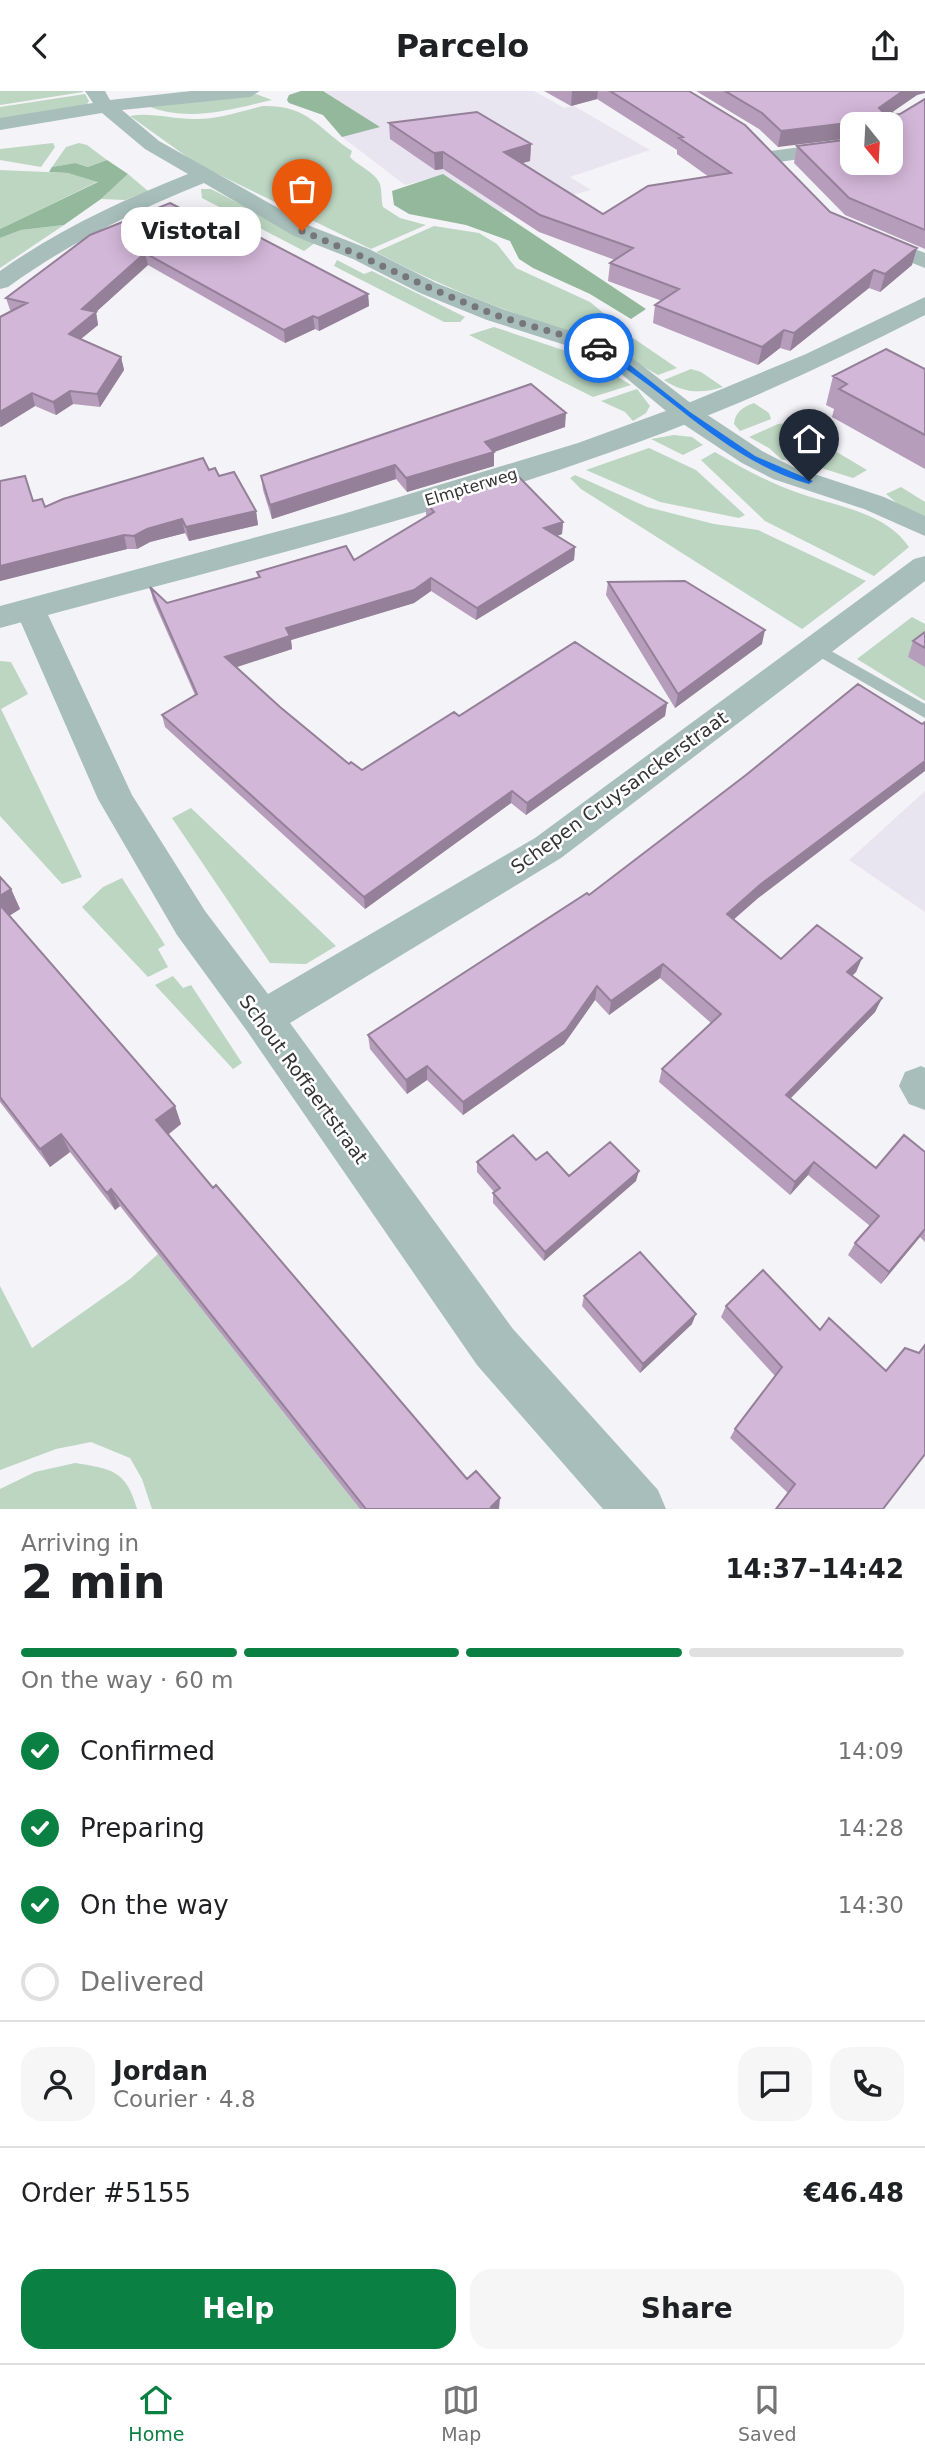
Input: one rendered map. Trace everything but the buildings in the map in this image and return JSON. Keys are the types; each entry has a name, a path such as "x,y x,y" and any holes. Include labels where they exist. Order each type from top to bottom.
{"street":[{"path":"0,124 101,99 250,91"},
{"path":"101,99 145,140 177,161 302,231 361,254 428,288 496,315 596,347 617,358 687,414 752,457 783,473 874,503 925,527"},
{"path":"790,176 765,150 840,147"},
{"path":"0,282 60,240 100,218 206,176"},
{"path":"847,229 925,261"},
{"name":"Elmpterweg","path":"16,613 446,495 687,414 810,363 925,305"},
{"name":"Schepen Cruysanckerstraat","path":"262,1019 548,848 817,648 917,582"},
{"name":"Schout Roffaertstraat","path":"16,613 116,799 191,923 495,1347 639,1509"}],"lane":[{"path":"817,648 925,712"}],"shaded area":[{"path":"301,91 534,91 564,108 574,106 650,150 570,177 591,190 496,214 443,175 405,185 342,137 323,115 289,103 289,95"},
{"path":"925,791 925,912 849,860"}],"green space":[{"path":"0,91 83,91 83,92 0,105"},
{"path":"301,91 323,91 380,127 342,137 323,115 289,103 289,95"},
{"path":"85,94 89,101 86,106 0,121 0,107"},
{"path":"256,94 272,100 224,111 192,114 145,105"},
{"path":"263,106 292,110 312,120 352,151 350,157 378,180 383,207 400,218 426,225 371,249 197,164 130,116 205,119"},
{"path":"53,143 55,147 41,167 0,160 0,149"},
{"path":"79,143 87,145 107,160 88,167 75,163 52,167 66,147"},
{"path":"107,160 128,174 101,199 64,225 21,230 0,238 0,229 98,182 68,173 49,172 52,167 75,163 88,167"},
{"path":"0,170 68,173 99,181 0,229"},
{"path":"128,174 148,191 125,200 101,199"},
{"path":"443,174 646,309 631,319 590,294 519,259 510,241 466,225 409,214 394,205 392,191"},
{"path":"201,189 211,189 315,243 304,251 202,198"},
{"path":"64,225 0,268 0,238 21,230"},
{"path":"434,226 479,233 497,244 516,268 590,302 623,329 597,341 484,302 376,252"},
{"path":"337,260 364,274 372,271 465,317 460,322 444,322 334,266"},
{"path":"494,327 587,358 631,385 593,397 469,335"},
{"path":"633,338 677,368 658,375 619,353"},
{"path":"691,369 701,372 723,387 692,391 678,388 664,380"},
{"path":"637,389 650,406 646,413 633,421 625,412 601,401"},
{"path":"754,403 769,413 771,419 740,431 734,424 736,416 743,408"},
{"path":"788,423 867,470 853,478 796,460 782,460 769,448 749,437 778,424"},
{"path":"674,435 692,437 703,445 683,455 651,439"},
{"path":"649,448 696,470 745,515 739,518 660,502 586,470"},
{"path":"715,452 783,487 871,517 886,525 909,547 874,576 765,521 701,460"},
{"path":"575,475 647,507 714,524 758,530 866,581 802,629 581,489 570,478"},
{"path":"901,487 925,502 925,517 899,505 886,494"},
{"path":"912,617 925,624 925,701 857,659"},
{"path":"0,661 11,662 28,694 1,709 82,877 62,884 0,816"},
{"path":"191,808 336,946 306,964 270,963 172,818"},
{"path":"122,878 165,945 158,949 168,967 148,977 82,907 103,887"},
{"path":"173,976 183,988 191,985 242,1063 233,1069 155,985"},
{"path":"158,1254 360,1509 152,1509 142,1479 130,1458 91,1442 56,1449 0,1470 0,1286 32,1348 130,1279"},
{"path":"75,1463 99,1467 116,1474 128,1486 137,1509 0,1509 0,1489 35,1472"}],"way so far":[{"path":"302,231 361,254 428,288 496,315 599,348"}],"place":[{"name":"Vistotal","path":"302,231"}],"route":[{"path":"599,348 617,358 687,414 752,457 783,473 809,481"}]}
